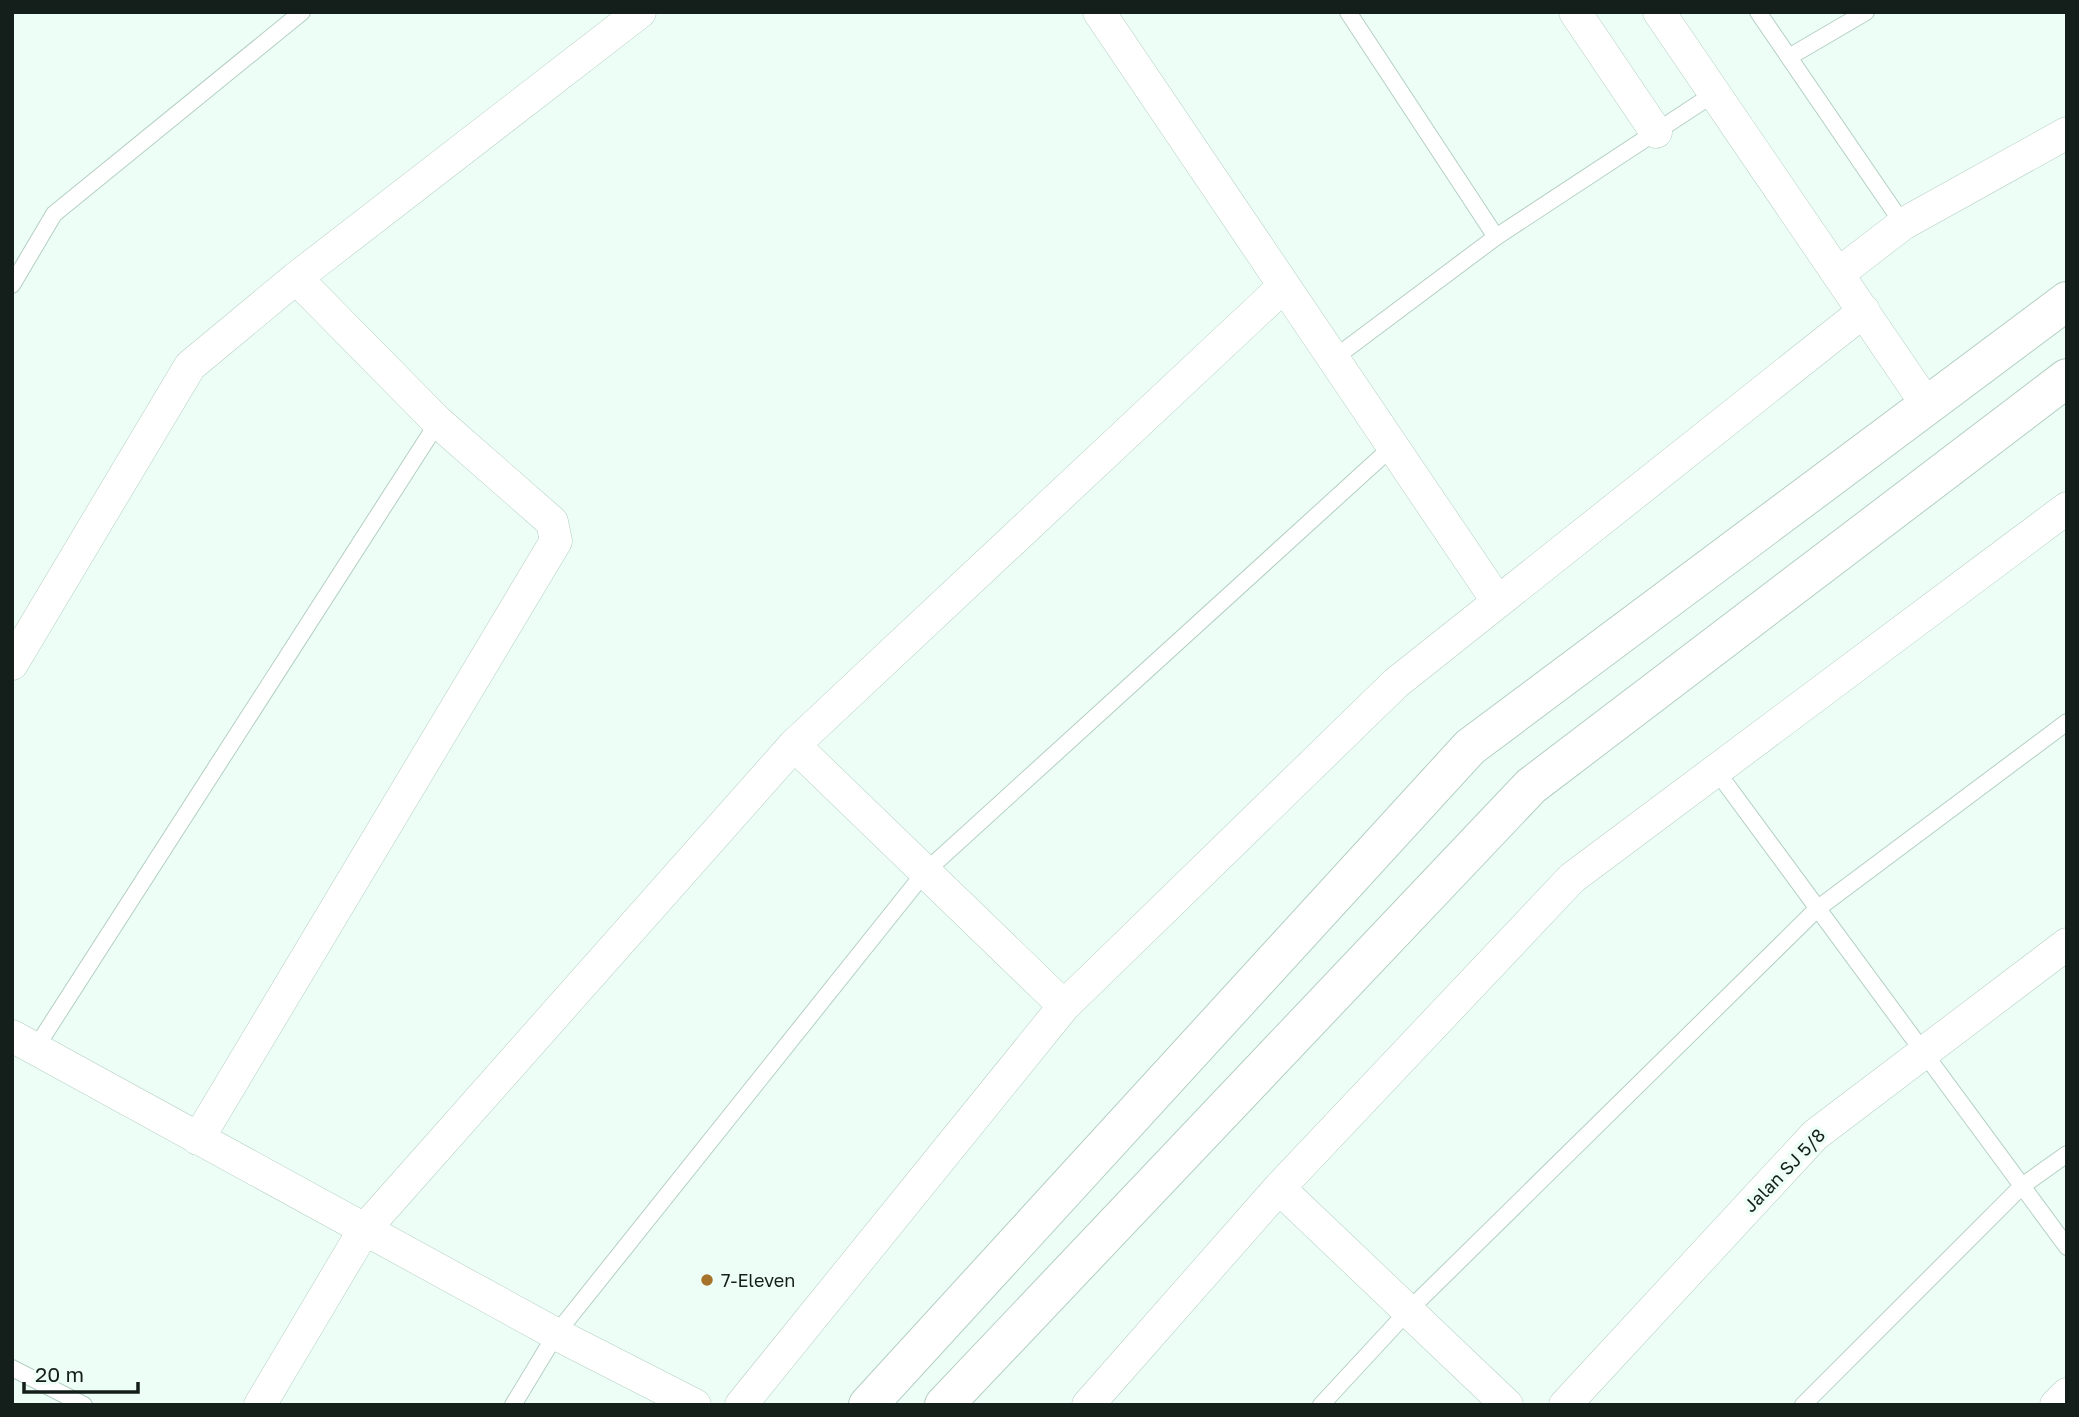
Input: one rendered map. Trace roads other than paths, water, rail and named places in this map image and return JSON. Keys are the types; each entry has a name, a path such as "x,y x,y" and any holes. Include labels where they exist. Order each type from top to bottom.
{"street":[{"path":"12,664 190,366 296,278 640,12"},
{"path":"1099,12 1498,603"},
{"path":"1575,12 1656,132"},
{"path":"1660,12 1927,405"},
{"path":"1838,274 1903,224 2067,133"},
{"path":"198,1139 556,541 552,522 438,422 296,278"},
{"path":"260,1405 364,1230 794,745 1284,285"},
{"path":"868,1405 1470,747 2067,301"},
{"path":"741,1405 1064,1006 1396,683 1864,312"},
{"path":"944,1405 1531,786 2067,378"},
{"path":"1088,1405 1279,1188 1572,878 2067,508"},
{"path":"794,745 1064,1006"},
{"name":"Jalan SJ 5/8","path":"1565,1405 1815,1135 2067,944"},
{"path":"23,1042 556,1334 695,1405"},
{"path":"1279,1188 1507,1405"},
{"path":"2056,1405 2067,1394"}],"lane":[{"path":"12,285 54,214 302,12"},
{"path":"1348,12 1496,237"},
{"path":"1758,12 1903,224"},
{"path":"1789,57 1866,12"},
{"path":"1333,359 1496,237 1715,93"},
{"path":"23,1042 438,422"},
{"path":"513,1405 556,1334 925,872 1392,447"},
{"path":"1321,1405 1408,1311 1817,909 2067,722"},
{"path":"1715,769 2067,1247"},
{"path":"1803,1405 2022,1186 2067,1154"},
{"path":"12,1368 84,1405"}],"place":[{"name":"7-Eleven","path":"707,1280"}]}
